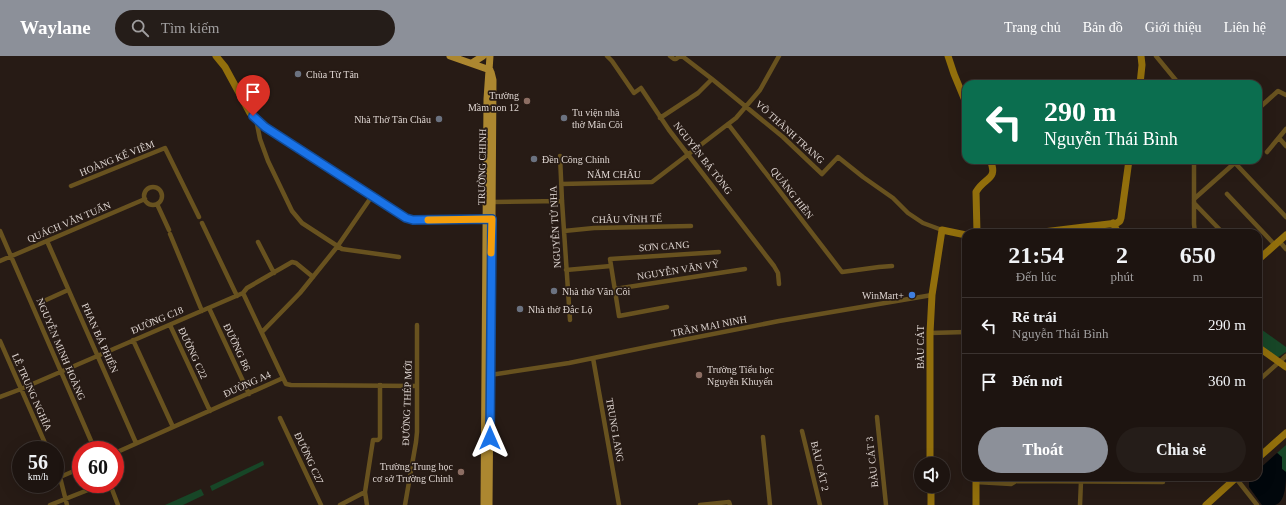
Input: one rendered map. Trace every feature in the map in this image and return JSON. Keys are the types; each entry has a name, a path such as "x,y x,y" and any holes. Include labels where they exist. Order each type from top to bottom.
{"main road":[{"path":"450,56 490,70"},
{"path":"472,63 483,56"},
{"name":"TRƯỜNG CHINH","path":"484,505 487,473 490,375 489,219 492,202 488,80 490,56"},
{"name":"TRƯỜNG CHINH","path":"489,505 487,473 490,137"}],"street":[{"path":"216,56 225,67 245,106 265,127 402,216 411,220 489,219"},
{"name":"NGUYỄN BÁ TÒNG","path":"607,56 634,93 641,88 660,118 774,266 778,274 780,284"},
{"name":"VÕ THÀNH TRANG","path":"670,56 674,59 681,56 712,79 783,137 822,174 838,157 893,198 908,213 923,223 942,230 962,234"},
{"name":"NĂM CHÂU","path":"561,184 650,183 738,116 760,90 779,56"},
{"path":"948,56 962,93"},
{"path":"1140,80 1141,56"},
{"path":"1156,56 1176,80"},
{"path":"660,118 698,93 712,79"},
{"path":"1262,105 1278,91 1286,95"},
{"path":"256,119 260,139 268,161 294,215 302,223 337,247 346,250 399,257"},
{"name":"QUẢNG HIỀN","path":"728,124 842,272 892,266"},
{"path":"1267,152 1286,129"},
{"path":"1279,138 1286,146"},
{"name":"HOÀNG KẾ VIÊM","path":"71,186 165,148 199,217"},
{"name":"NGUYỄN TỬ NHA","path":"560,156 570,320"},
{"path":"977,229 976,192 994,172 992,164"},
{"path":"1086,229 1119,222 1122,218 1129,164"},
{"path":"1194,164 1195,229"},
{"path":"1194,201 1234,164"},
{"path":"1240,164 1286,217"},
{"path":"152,187 157,188 162,195 161,201 157,204 148,203 145,199 147,189 152,187"},
{"path":"1227,194 1277,243 1286,249"},
{"path":"262,332 300,292 337,247 372,196"},
{"name":"QUÁCH VĂN TUẤN","path":"0,261 145,199"},
{"path":"492,202 562,201"},
{"path":"1194,201 1219,229"},
{"path":"157,204 202,311"},
{"path":"202,223 237,296"},
{"path":"1113,223 1116,229"},
{"name":"CHÂU VĨNH TẾ","path":"564,231 594,228 691,226"},
{"name":"BÀU CÁT","path":"930,457 930,332 932,295 942,230"},
{"name":"NGUYỄN MINH HOÀNG","path":"0,231 91,441"},
{"path":"1262,256 1286,235"},
{"name":"PHAN BÁ PHIẾN","path":"47,241 136,443"},
{"path":"258,242 274,272"},
{"name":"SƠN CANG","path":"612,266 610,259 718,252"},
{"name":"ĐƯỜNG C18","path":"0,397 237,296 243,293 247,288 294,262 312,277"},
{"path":"566,270 612,266 619,316 667,307"},
{"name":"NGUYỄN VĂN VỸ","path":"615,289 745,269"},
{"path":"46,300 68,290"},
{"path":"243,293 283,378"},
{"name":"TRẦN MAI NINH","path":"490,375 569,363 800,318 932,295"},
{"name":"ĐƯỜNG B6","path":"209,308 248,394"},
{"name":"ĐƯỜNG C22","path":"170,325 210,411"},
{"name":"ĐƯỜNG THÉP MỚI","path":"405,505 416,442 418,386 417,325"},
{"path":"930,332 962,332"},
{"path":"133,340 173,427"},
{"name":"LÊ TRUNG NGHĨA","path":"0,341 44,441"},
{"path":"1262,350 1286,367"},
{"path":"1262,377 1286,356"},
{"name":"TRUNG LANG","path":"593,358 619,505"},
{"name":"ĐƯỜNG A4","path":"124,449 283,378 286,384 289,385 418,386"},
{"path":"367,505 365,492 373,440 378,440 380,438 380,385"},
{"name":"BÀU CÁT 3","path":"877,417 886,505"},
{"name":"ĐƯỜNG C27","path":"280,418 321,505"},
{"name":"BÀU CÁT 2","path":"802,431 820,505"},
{"path":"1262,454 1286,433"},
{"path":"763,437 770,505"},
{"path":"976,481 976,505"},
{"path":"990,481 1011,484 1016,481 1081,481 1080,505"},
{"path":"1138,481 1163,482"},
{"path":"1206,505 1232,481"},
{"path":"1239,481 1257,505"},
{"path":"64,492 67,505"},
{"path":"340,505 365,492"},
{"path":"50,505 81,493"},
{"path":"113,493 118,505"},
{"path":"931,493 931,505"},
{"path":"700,505 730,502 730,505"}],"green space":[{"path":"1262,330 1286,347 1286,352 1277,358 1262,347"},
{"path":"1286,445 1286,472 1282,469 1282,462 1279,454 1277,453"},
{"path":"263,461 264,465 212,491 210,486"},
{"path":"201,489 204,495 183,505 165,505"}],"shaded area":[{"path":"1277,453 1282,457 1282,469 1286,472 1285,486 1281,500 1275,505 1262,505 1249,487 1249,481 1262,481 1262,466"}],"slow traffic":[{"path":"428,220 492,219 491,253"}],"place":[{"name":"Chùa Từ Tân","path":"298,74"},
{"name":"Trường Mầm non 12","path":"527,101"},
{"name":"Tu viện nhà thờ Mân Côi","path":"564,118"},
{"name":"Nhà Thờ Tân Châu","path":"439,119"},
{"name":"Đền Công Chính","path":"534,159"},
{"name":"Nhà thờ Văn Côi","path":"554,291"},
{"name":"WinMart+","path":"912,295"},
{"name":"Nhà thờ Đắc Lộ","path":"520,309"},
{"name":"Trường Tiểu học Nguyễn Khuyến","path":"699,375"},
{"name":"Trường Trung học cơ sở Trường Chinh","path":"461,472"}],"route":[{"path":"253,116 265,127 406,218 413,220 492,219 490,438"}]}
